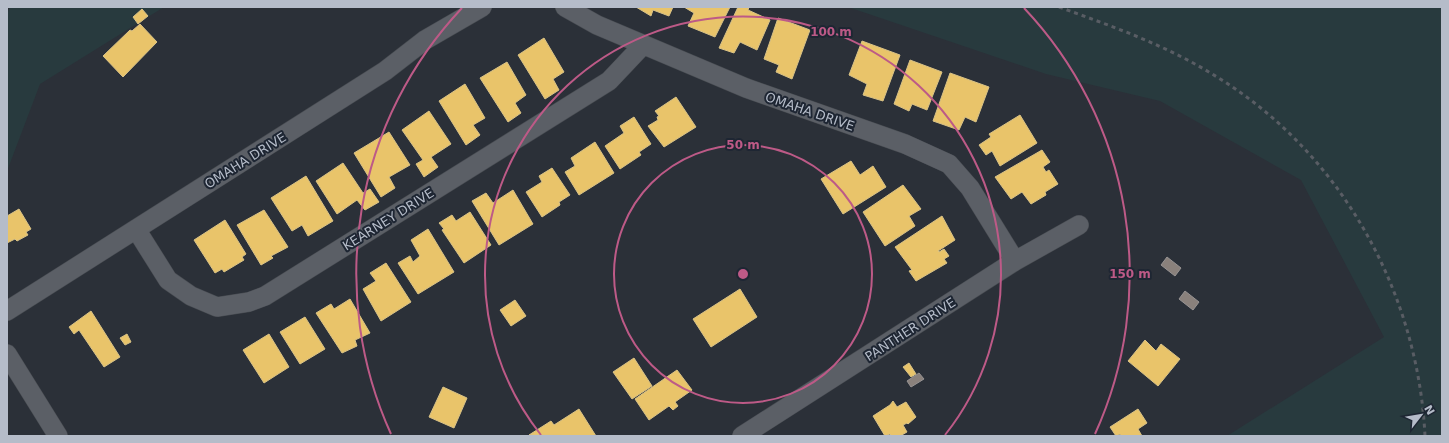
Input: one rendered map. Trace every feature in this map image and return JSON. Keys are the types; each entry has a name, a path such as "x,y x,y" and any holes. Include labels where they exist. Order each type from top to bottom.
{"street":[{"name":"OMAHA DRIVE","path":"7,311 385,71 425,40 482,7"},
{"name":"OMAHA DRIVE","path":"565,7 597,25 746,88 905,144 949,164 970,188 1015,261"},
{"name":"KEARNEY DRIVE","path":"136,229 168,280 190,296 217,307 249,302 265,296 609,81 643,45"},
{"name":"PANTHER DRIVE","path":"742,436 1015,261 1079,225"},
{"path":"7,354 58,436"}],"shaded area":[{"path":"10,7 164,7 40,84 7,171 7,14"},
{"path":"848,7 1442,7 1442,436 1227,436 1384,337 1301,180 1160,101 1046,74"}],"building: Homes":[{"path":"636,7 673,7 669,16 653,10 651,16"},
{"path":"684,7 730,7 715,37 688,26 694,13"},
{"path":"738,7 749,7 748,10 770,20 757,50 740,42 734,53 719,48"},
{"path":"142,9 148,16 138,24 133,17"},
{"path":"778,18 810,30 792,79 776,72 779,65 764,59"},
{"path":"140,24 157,42 123,77 103,56 130,30 132,31"},
{"path":"544,38 564,72 553,79 559,90 545,99 518,55"},
{"path":"862,41 900,55 883,101 863,95 867,84 849,75"},
{"path":"910,60 942,72 927,110 912,104 909,111 894,104"},
{"path":"507,62 526,95 515,103 521,113 508,122 480,78"},
{"path":"950,73 989,87 976,122 965,117 959,130 933,121"},
{"path":"465,84 485,118 473,125 480,135 466,145 439,101"},
{"path":"676,97 696,127 664,147 648,126 658,120 657,117 659,116 655,111"},
{"path":"429,111 451,144 431,157 438,167 424,177 416,164 423,160 402,130"},
{"path":"1020,115 1037,143 1000,166 992,151 986,155 979,145 991,137 989,134"},
{"path":"634,117 651,144 639,152 641,155 620,169 605,146 624,133 620,126"},
{"path":"389,132 410,165 389,177 395,188 381,197 354,153"},
{"path":"595,142 614,173 579,195 565,172 575,166 571,158"},
{"path":"1042,150 1050,162 1043,167 1046,172 1049,170 1058,184 1045,192 1046,195 1031,204 1022,192 1011,199 995,177"},
{"path":"851,161 860,175 873,166 886,187 843,214 821,179"},
{"path":"343,163 363,193 370,189 379,202 365,210 357,200 337,214 316,181"},
{"path":"552,168 570,195 559,202 560,205 542,217 526,192 542,182 539,176"},
{"path":"306,176 333,221 308,236 302,225 292,231 271,198"},
{"path":"903,185 921,209 909,216 915,226 885,246 863,212"},
{"path":"513,190 533,224 499,245 472,201 486,193 493,203"},
{"path":"19,209 31,229 26,232 28,235 17,241 15,239 7,243 7,216"},
{"path":"264,210 288,247 271,256 273,258 261,265 237,225"},
{"path":"470,212 491,245 464,263 439,223 452,215 456,221"},
{"path":"942,216 955,240 938,251 939,252 944,249 949,256 944,259 947,263 916,281 909,271 912,270 895,247"},
{"path":"225,220 246,254 242,257 244,260 224,272 222,269 215,273 194,240"},
{"path":"428,229 454,272 418,294 398,263 410,256 413,262 420,256 411,240"},
{"path":"386,263 411,302 381,321 363,289 376,281 370,273"},
{"path":"740,289 757,317 711,347 693,319"},
{"path":"350,299 370,333 355,340 357,346 342,353 316,313 331,304 334,309"},
{"path":"515,300 526,316 511,326 500,310"},
{"path":"91,311 120,357 104,367 79,330 74,334 69,327"},
{"path":"305,317 325,349 300,364 280,332"},
{"path":"127,334 131,342 125,345 120,338"},
{"path":"269,334 289,367 264,383 243,350"},
{"path":"1145,340 1156,351 1161,344 1180,359 1158,386 1128,361"},
{"path":"634,358 652,386 632,399 613,372"},
{"path":"909,363 916,374 911,377 903,367"},
{"path":"677,370 692,390 675,402 678,406 673,410 669,406 649,420 635,399"},
{"path":"443,387 467,398 454,428 429,417"},
{"path":"893,401 897,407 906,402 916,417 908,424 903,425 907,432 900,436 892,436 890,434 885,436 873,416 890,405"},
{"path":"579,409 596,436 529,435 551,421 554,425"},
{"path":"1138,409 1147,423 1138,429 1142,436 1121,436 1120,434 1116,436 1110,427"}],"building: Industry":[{"path":"1167,257 1181,268 1175,276 1161,265"},
{"path":"1185,291 1199,302 1193,310 1179,299"},
{"path":"919,373 924,379 911,387 907,381"}],"railway":[{"path":"1059,7 1140,38 1198,66 1217,77 1261,108 1301,145 1335,186 1365,231 1389,279 1407,330 1419,382 1425,436"}]}
